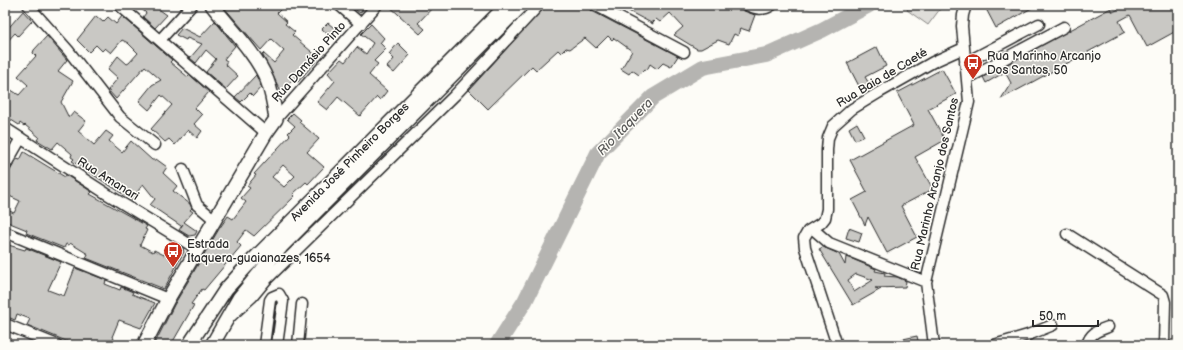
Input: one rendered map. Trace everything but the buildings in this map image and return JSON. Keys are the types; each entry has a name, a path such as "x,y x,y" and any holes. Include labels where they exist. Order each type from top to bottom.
{"main road":[{"path":"144,345 168,299 266,133 276,119 272,93 266,78 256,61 212,5"},
{"name":"Avenida José Pinheiro Borges","path":"189,345 226,289 246,267 507,5"},
{"name":"Avenida José Pinheiro Borges","path":"212,345 239,298 281,247 522,5"}],"street":[{"path":"28,5 68,50 120,117 155,145"},
{"path":"119,5 266,133"},
{"path":"160,40 192,5"},
{"path":"339,5 361,24"},
{"name":"Rua Damásio Pinto","path":"276,119 377,5"},
{"path":"225,321 240,309 266,280 455,95 539,5"},
{"path":"595,5 684,52"},
{"path":"747,5 756,9 766,9 772,5"},
{"name":"Rua Marinho Arcanjo dos Santos","path":"934,345 926,282 969,102 963,20 966,5"},
{"path":"965,63 1039,24"},
{"path":"968,78 1064,27"},
{"name":"Rua Baia de Caeté","path":"837,345 805,248 804,238 825,218 827,209 828,138 833,126 852,109 880,92 934,62 964,48"},
{"name":"Rua Amanari","path":"5,128 107,194 198,249"},
{"path":"5,166 21,138"},
{"path":"183,169 197,205 215,220"},
{"path":"813,229 829,243 926,282"},
{"path":"5,232 168,299"},
{"path":"1067,234 1163,295 1165,302 1164,345"},
{"path":"264,345 270,300 276,294 279,294 283,301 278,345"},
{"path":"298,345 302,304"},
{"path":"5,324 57,345"},
{"path":"994,345 1028,335 1053,325"},
{"path":"1087,345 1090,336 1096,331 1108,327"}],"shaded area":[{"path":"911,5 943,5 928,25 907,10"}],"waterway":[{"name":"Rio Itaquera","path":"497,345 525,301 598,153 653,97 703,67 766,55 822,30 869,5"}],"place":[{"name":"Rua Marinho Arcanjo Dos Santos, 50","path":"973,80"},
{"name":"Estrada Itaquera-guaianazes, 1654","path":"173,268"}]}
